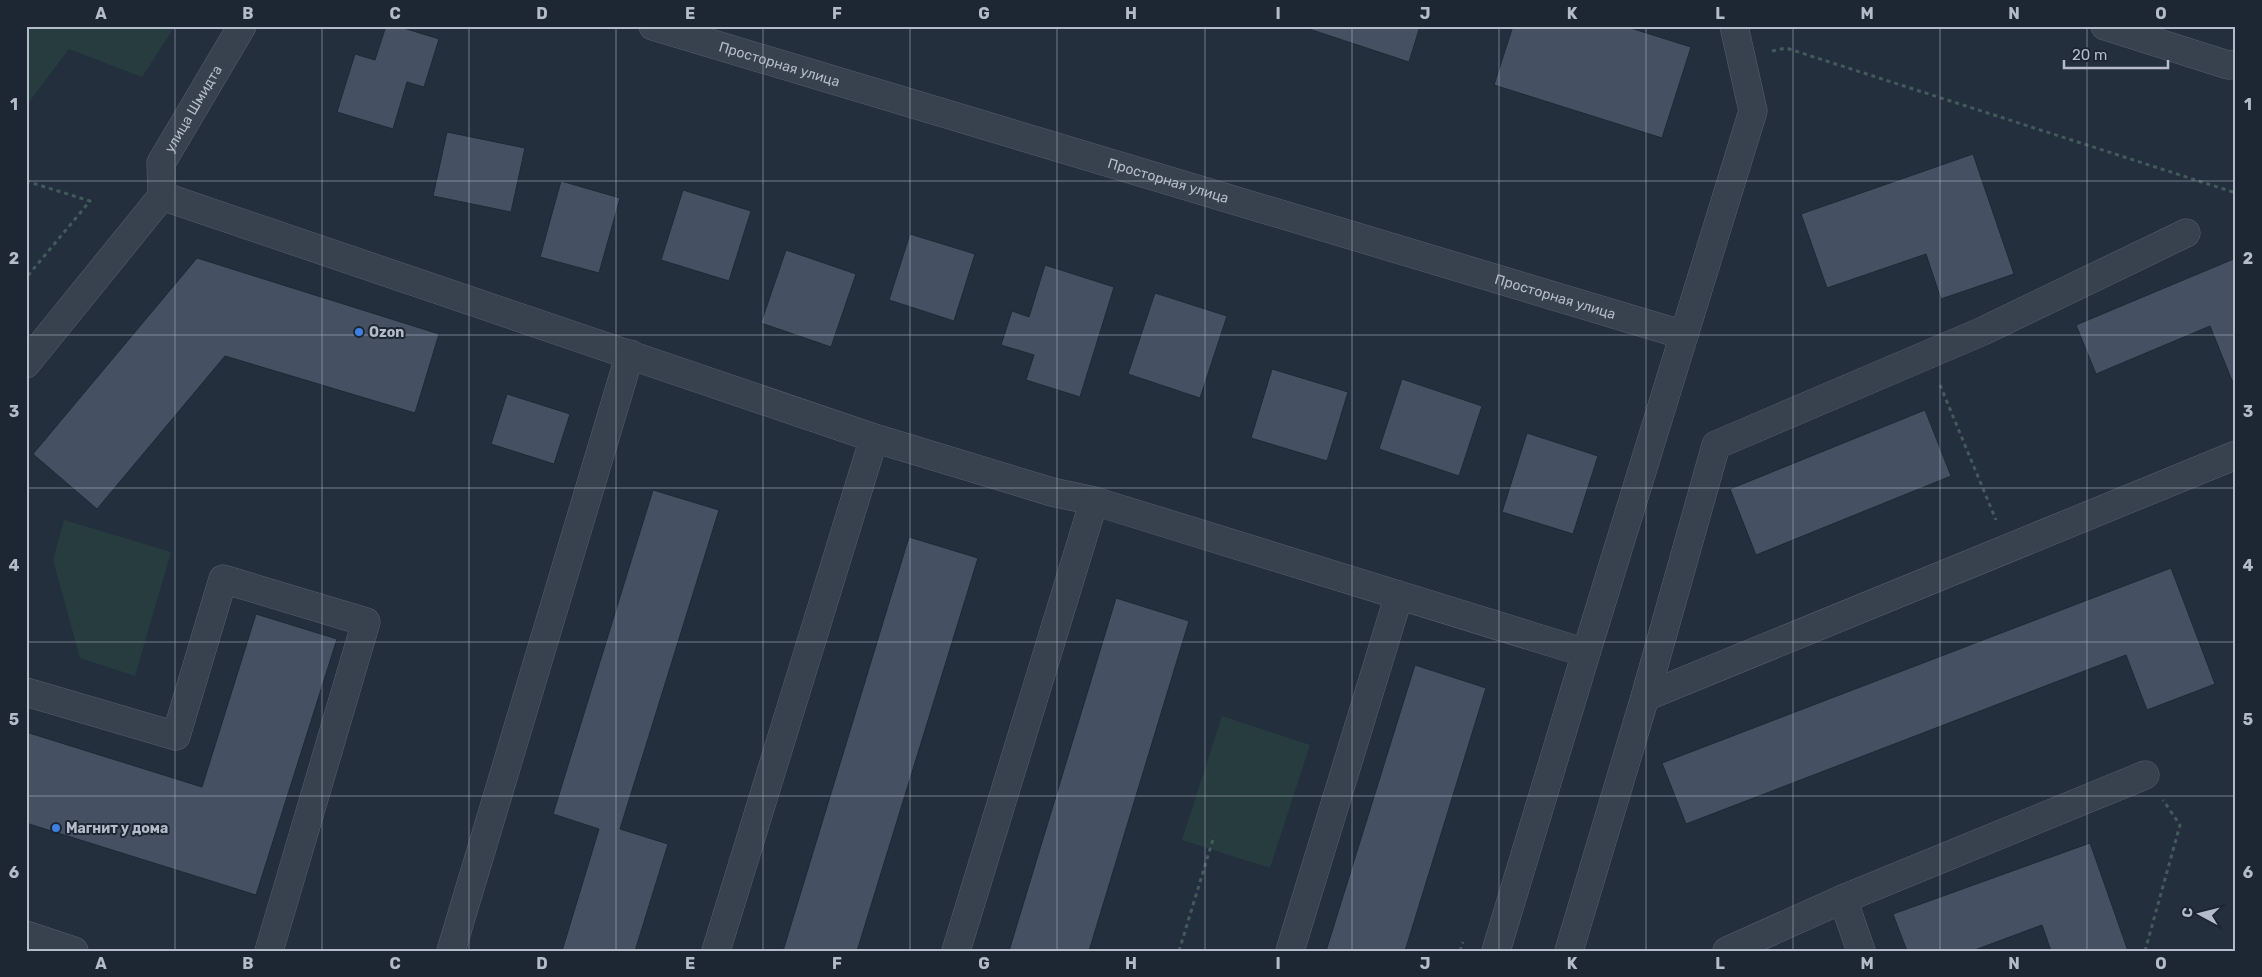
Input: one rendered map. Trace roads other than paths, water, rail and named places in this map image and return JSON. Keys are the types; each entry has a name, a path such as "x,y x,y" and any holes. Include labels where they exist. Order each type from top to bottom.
{"street":[{"name":"улица Шмидта","path":"162,196 161,163 242,26"},
{"name":"Просторная улица","path":"652,26 1684,335"},
{"path":"1496,951 1753,111 1734,26"},
{"path":"2105,26 2228,65 2236,64"},
{"path":"26,364 162,196 874,438 1052,492 1094,501 1586,653"},
{"path":"1569,951 1716,445 1984,331 2186,233"},
{"path":"451,951 630,354"},
{"path":"716,951 874,438"},
{"path":"1644,697 2236,455"},
{"path":"956,951 1094,501"},
{"path":"26,692 176,736 223,579 366,622 269,951"},
{"path":"1290,951 1399,595"},
{"path":"1727,951 1843,899 2145,775"},
{"path":"1843,899 1861,951"},
{"path":"26,935 74,951"}],"place":[{"name":"Ozon","path":"359,332"},
{"name":"Магнит у дома","path":"56,828"}]}
